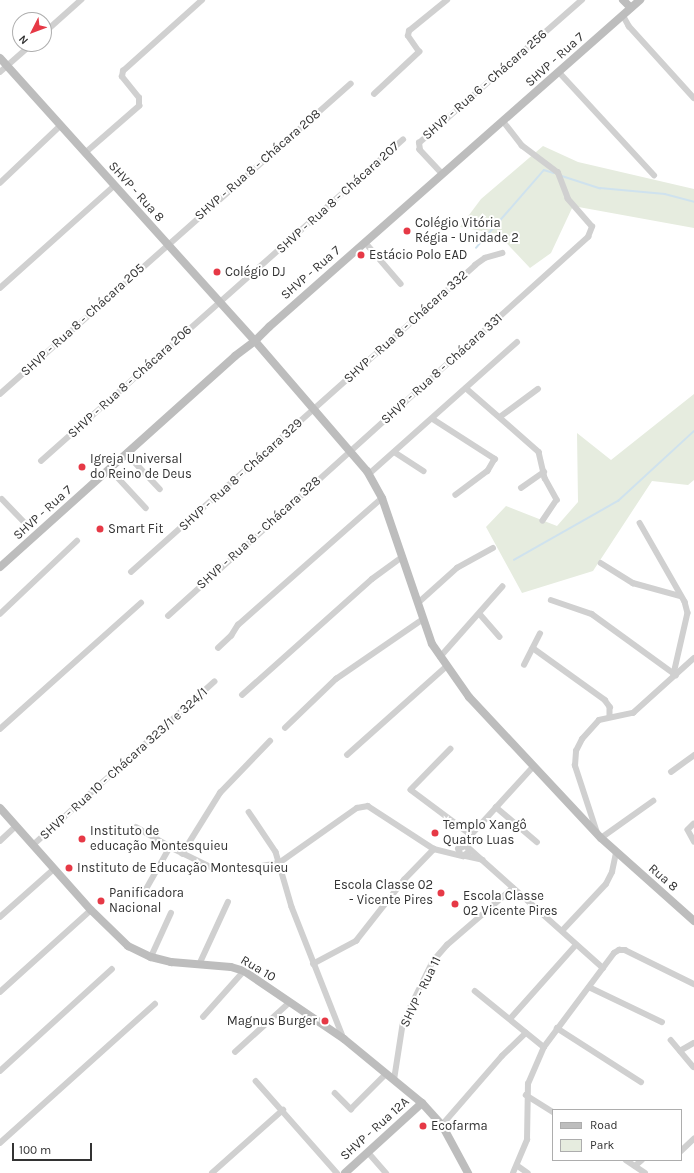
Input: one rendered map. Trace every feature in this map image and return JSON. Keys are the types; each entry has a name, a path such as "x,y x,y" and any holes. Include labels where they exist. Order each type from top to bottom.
{"street":[{"path":"52,27 82,0"},
{"path":"85,153 139,106 139,98 122,77 123,71 202,0"},
{"path":"374,94 419,52 408,36 409,31 447,0"},
{"name":"SHVP - Rua 6 - Chácara 256","path":"442,174 420,150 419,143 582,0"},
{"path":"623,0 631,8"},
{"name":"SHVP - Rua 7","path":"0,567 235,356 255,341 442,174 560,73 640,0"},
{"path":"623,15 628,26 694,98"},
{"path":"0,72 23,52"},
{"name":"SHVP - Rua 8","path":"0,58 219,303 255,341 369,474 382,498 418,603"},
{"path":"560,73 654,175"},
{"name":"SHVP - Rua 8 - Chácara 208","path":"167,245 350,84"},
{"name":"SHVP - Rua 8 - Chácara 331","path":"350,451 582,243 592,229 568,199 558,173 522,146 502,122"},
{"path":"0,183 60,126"},
{"name":"SHVP - Rua 8 - Chácara 207","path":"219,303 403,140"},
{"path":"0,288 114,186"},
{"path":"365,242 401,284"},
{"name":"SHVP - Rua 8 - Chácara 205","path":"0,394 167,245"},
{"name":"SHVP - Rua 8 - Chácara 332","path":"314,410 480,261 502,253"},
{"name":"SHVP - Rua 8 - Chácara 206","path":"41,461 219,303"},
{"path":"369,474 396,453 517,342"},
{"path":"466,388 539,452 544,472 557,501 543,521"},
{"path":"500,417 538,389"},
{"name":"SHVP - Rua 8 - Chácara 329","path":"131,572 314,410"},
{"path":"433,419 495,459 488,471 456,495"},
{"name":"SHVP - Rua 8 - Chácara 328","path":"168,616 350,451"},
{"path":"396,453 424,471"},
{"path":"127,454 160,489"},
{"path":"110,469 146,508"},
{"path":"521,488 544,472"},
{"path":"218,648 231,636 238,624 382,498"},
{"path":"1,499 25,523"},
{"path":"640,523 688,613 675,674"},
{"path":"0,614 77,541"},
{"path":"418,603 457,568 493,548"},
{"path":"242,695 372,579 402,557"},
{"path":"601,563 633,583 680,596"},
{"path":"440,657 480,614 502,587"},
{"path":"551,600 592,614 675,674"},
{"path":"0,729 141,603"},
{"name":"Rua 8","path":"418,603 422,620 440,657 469,697 533,767 616,853 694,921"},
{"path":"480,614 500,637"},
{"path":"285,728 336,679 422,620"},
{"path":"524,665 540,634"},
{"path":"534,648 605,700 610,707 610,717"},
{"path":"652,801 599,836 574,760 588,729 599,720 633,713 694,658"},
{"path":"347,754 447,666"},
{"name":"SHVP - Rua 10 - Chácara 323/1 e 324/1","path":"34,846 214,682"},
{"path":"182,854 220,793 270,741"},
{"path":"451,749 412,786 411,791 469,835"},
{"path":"671,772 694,756"},
{"path":"464,856 458,852 464,847 469,835 533,767"},
{"path":"136,827 182,854 221,869 264,867 279,863 363,806 376,810 434,849 484,860"},
{"path":"496,807 537,842"},
{"name":"Rua 10","path":"0,808 91,910 128,946 151,957 171,962 231,967 244,971 344,1039 422,1103 442,1125 468,1173"},
{"path":"249,812 270,842 279,863 313,964 344,1039"},
{"path":"694,824 688,831 694,841"},
{"path":"0,841 16,826"},
{"path":"145,891 170,847"},
{"path":"449,852 464,847"},
{"path":"464,847 469,852 464,856"},
{"path":"464,847 484,860 513,888 603,968"},
{"path":"313,964 356,941 404,880 434,849"},
{"path":"562,932 606,884 612,872 616,853"},
{"path":"0,917 54,869"},
{"name":"SHVP - Rua 11","path":"394,1080 403,1022 433,962 447,945 513,888"},
{"path":"198,965 228,902"},
{"path":"0,992 91,910"},
{"path":"151,957 171,913"},
{"path":"510,1019 576,945"},
{"path":"513,1173 518,1166 527,1140 526,1094 528,1084 544,1047 617,951 624,950 694,984"},
{"path":"0,1071 112,969"},
{"path":"203,1017 244,971"},
{"path":"589,987 662,1022"},
{"path":"475,992 544,1047"},
{"path":"235,1052 289,1003"},
{"path":"0,1143 155,1004"},
{"path":"557,1028 641,1082"},
{"path":"442,1125 497,1061 526,1034"},
{"path":"671,1040 694,1066"},
{"path":"680,1051 694,1043"},
{"path":"335,1093 351,1108 386,1074"},
{"path":"256,1081 337,1173"},
{"path":"526,1094 552,1111"},
{"name":"SHVP - Rua 12A","path":"345,1173 422,1103"},
{"path":"212,1173 283,1110"},
{"path":"682,1150 694,1139"},
{"path":"368,1152 386,1173"},
{"path":"628,1161 645,1173"},
{"path":"635,1166 641,1161"},
{"path":"518,1166 528,1173"}],"green space":[{"path":"543,146 578,162 694,189 694,228 573,206 551,253 530,268 498,234 460,227 481,199"},
{"path":"694,394 694,480 688,485 652,481 593,571 522,593 486,527 506,506 557,526 578,502 577,433 611,460"}],"waterway":[{"path":"476,248 544,170 554,173"},
{"path":"562,176 600,188 665,194 694,202"},
{"path":"514,560 618,501 694,431"}],"place":[{"name":"Colégio Vitória Régia - Unidade 2","path":"407,231"},
{"name":"Estácio Polo EAD","path":"361,255"},
{"name":"Colégio DJ","path":"217,272"},
{"name":"Igreja Universal do Reino de Deus","path":"82,467"},
{"name":"Smart Fit","path":"100,529"},
{"name":"Templo Xangô Quatro Luas","path":"435,833"},
{"name":"Instituto de educação Montesquieu","path":"82,839"},
{"name":"Instituto de Educação Montesquieu","path":"69,868"},
{"name":"Escola Classe 02 - Vicente Pires","path":"441,893"},
{"name":"Panificadora Nacional","path":"101,901"},
{"name":"Escola Classe 02 Vicente Pires","path":"455,904"},
{"name":"Magnus Burger","path":"325,1021"},
{"name":"Ecofarma","path":"423,1126"}]}
